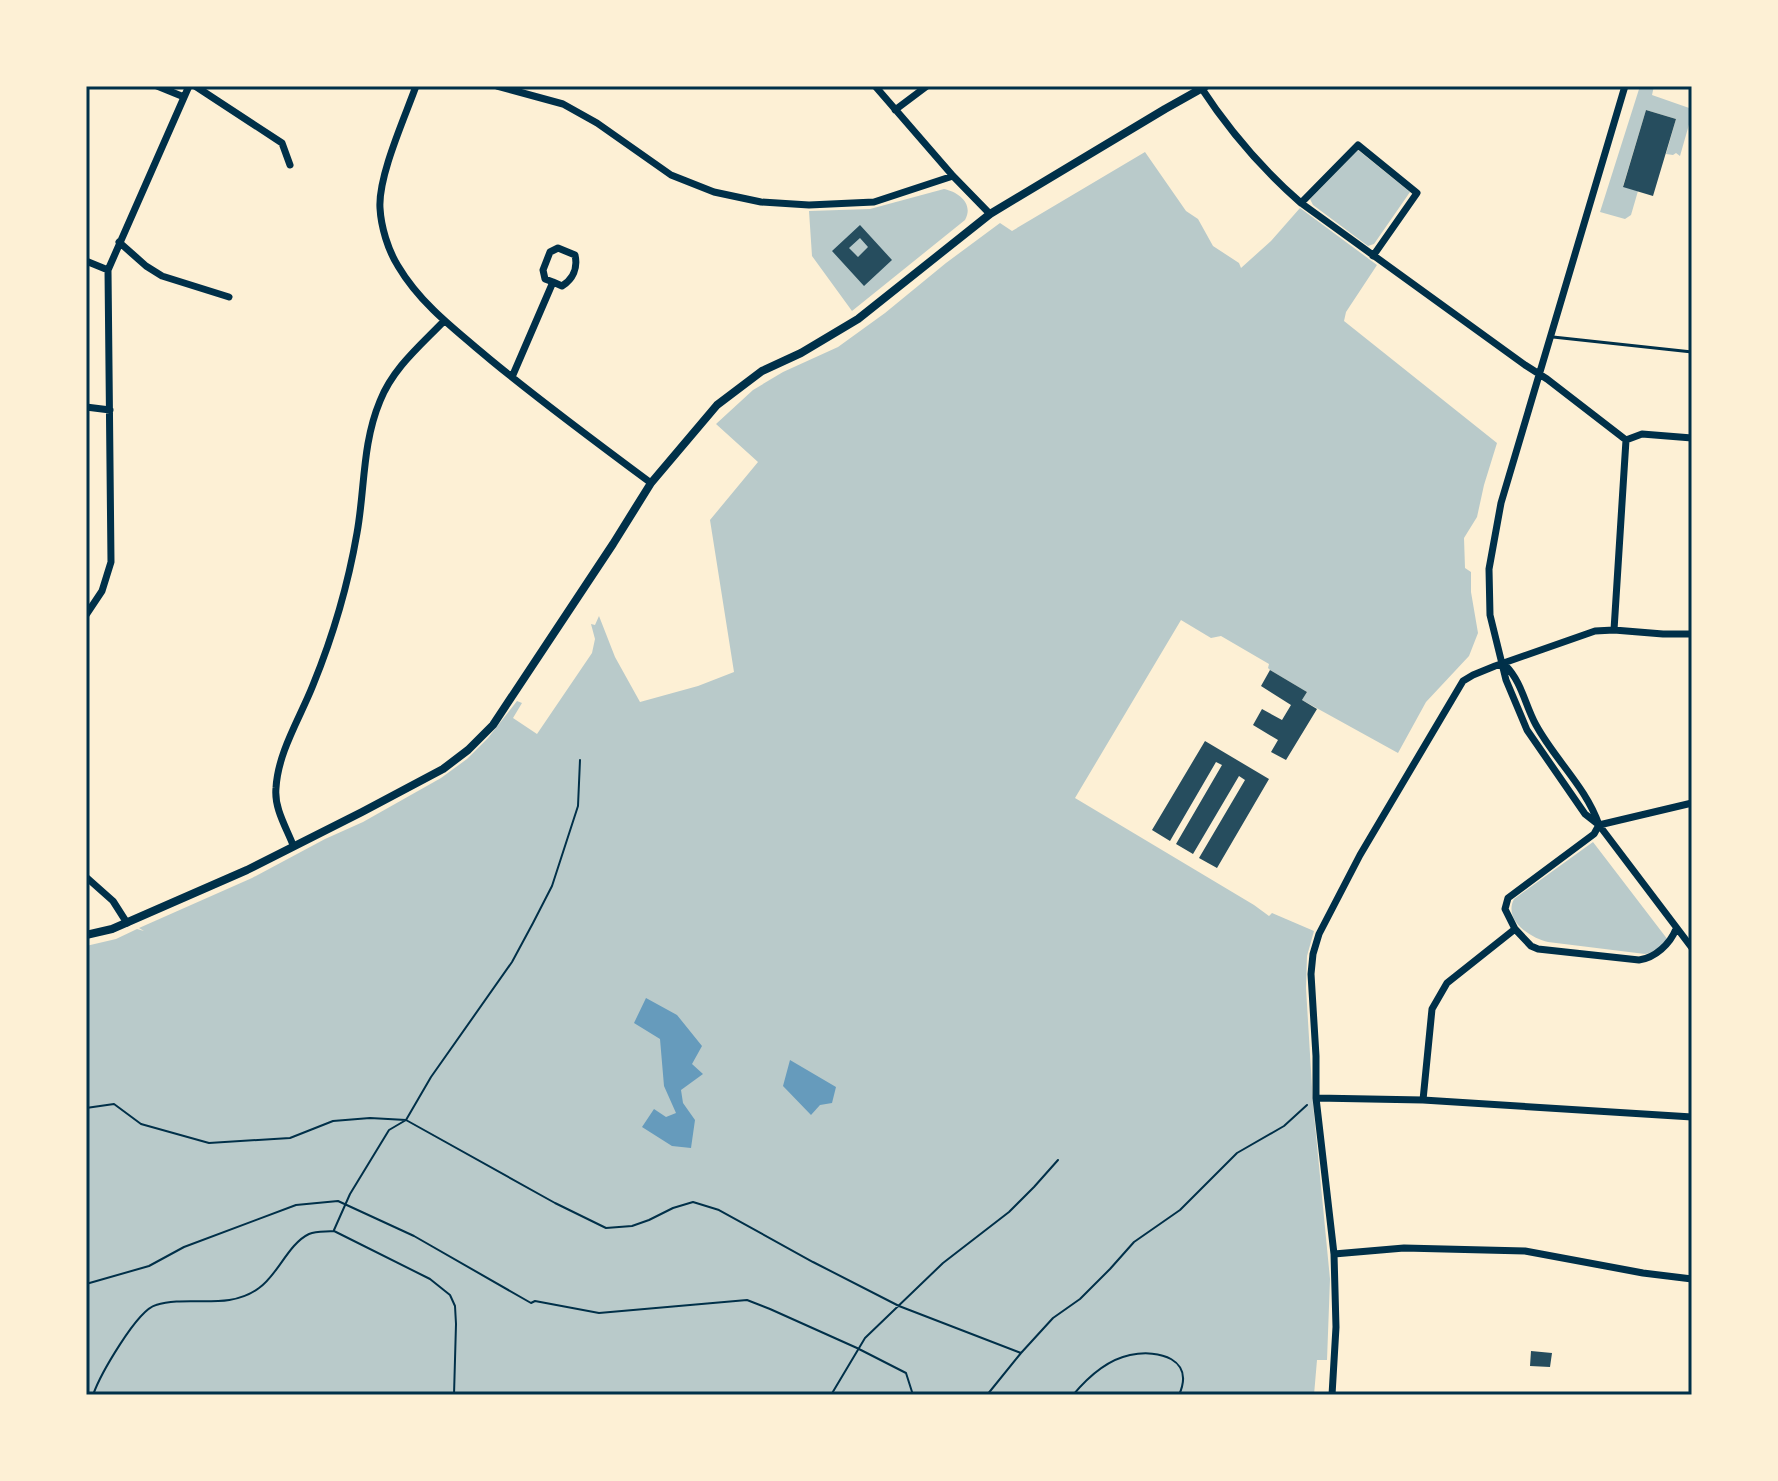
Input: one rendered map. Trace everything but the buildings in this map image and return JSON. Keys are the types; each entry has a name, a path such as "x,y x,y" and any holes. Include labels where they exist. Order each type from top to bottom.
{"street":[{"path":"157,86 184,97"},
{"path":"86,615 102,591 111,562 108,270 184,97 192,86 282,143 290,165"},
{"path":"416,86 384,175 380,210 396,264 444,321 651,483"},
{"path":"497,86 563,104 597,123 671,175 714,192 761,202 809,205 874,202 953,176"},
{"path":"875,86 990,214"},
{"path":"895,110 927,86"},
{"path":"1625,86 1501,503 1489,569 1490,615 1503,663 1515,675 1536,725 1593,809 1599,825 1692,948"},
{"path":"86,935 127,923 247,870 443,769 493,725 651,483 717,405 762,371 838,333 990,214 1203,87 1241,142 1270,175 1301,203 1547,379 1626,440"},
{"path":"1301,203 1358,145 1417,193 1373,256"},
{"path":"119,242 162,276 229,297"},
{"path":"558,248 575,255 577,264 570,281 562,286 553,282 545,279 543,270 550,252 558,248"},
{"path":"86,261 108,270"},
{"path":"512,377 553,282"},
{"path":"293,845 278,808 275,789 281,758 318,674 345,592 358,531 370,428 397,369 444,321"},
{"path":"86,407 110,410"},
{"path":"1626,440 1642,434 1692,438"},
{"path":"1614,630 1626,440"},
{"path":"1332,1395 1336,1327 1334,1254 1316,1098 1311,974 1319,934 1376,825 1463,681 1503,663 1595,631 1692,634"},
{"path":"1676,929 1673,937 1647,959 1538,949 1515,929 1505,909 1508,898 1594,834 1599,825 1692,803"},
{"path":"86,877 113,901 127,923"},
{"path":"1423,1100 1432,1009 1447,983 1515,929"},
{"path":"1316,1098 1423,1100 1692,1117"},
{"path":"1334,1254 1404,1248 1525,1251 1692,1279"}],"lane":[{"path":"1551,337 1692,352"}],"path":[{"path":"334,1231 345,1204 389,1130 406,1120 431,1077 512,962 552,886 578,806 580,760"},
{"path":"987,1395 1053,1318 1080,1299 1134,1242 1180,1210 1237,1153 1284,1126 1316,1098"},
{"path":"86,1108 114,1104 141,1124 209,1143 290,1138 333,1121 370,1118 406,1120 527,1189 606,1228 632,1226 693,1202 719,1210 899,1306 1021,1353"},
{"path":"831,1395 865,1338 943,1263 1009,1212 1058,1160"},
{"path":"86,1284 149,1266 184,1247 296,1205 338,1201 414,1236 531,1303 535,1301 599,1313 747,1300 906,1373 913,1395"},
{"path":"93,1395 129,1330 153,1305 223,1302 257,1290 306,1235 334,1231 430,1279 450,1295 455,1306 456,1324 454,1395"},
{"path":"1073,1395 1087,1378 1102,1367 1129,1355 1154,1353 1174,1359 1183,1372 1183,1387 1179,1395"}],"shaded area":[{"path":"1640,86 1654,86 1652,95 1692,109 1692,114 1680,156 1676,153 1666,154 1676,119 1646,110 1623,186 1638,191 1631,215 1625,219 1600,212"},
{"path":"1358,150 1410,192 1374,244 1368,246 1313,205 1310,199"},
{"path":"1145,152 1186,211 1198,219 1213,246 1239,263 1241,268 1271,241 1300,208 1377,265 1346,312 1344,321 1497,443 1477,517 1464,538 1465,568 1471,572 1478,633 1469,656 1426,702 1398,753 1302,700 1307,692 1270,670 1269,664 1221,636 1211,638 1181,620 1075,798 1269,916 1272,913 1314,931 1307,956 1306,988 1313,1104 1330,1279 1327,1360 1317,1360 1314,1395 86,1395 86,946 116,939 137,929 144,931 139,928 252,878 363,822 441,778 488,738 517,701 522,703 513,718 537,734 592,653 595,639 591,624 595,625 599,616 615,657 640,702 734,672 710,520 758,462 716,424 753,390 783,372 838,347 1000,223 1012,231"},
{"path":"944,189 964,200 968,209 965,220 852,311 812,256 809,211 870,209"},
{"path":"1593,842 1668,940 1654,952 1645,954 1548,942 1526,932 1515,921 1512,914 1514,899"}],"water":[{"path":"646,998 677,1015 702,1046 692,1064 703,1074 681,1090 683,1103 695,1120 691,1148 672,1146 642,1127 654,1109 666,1117 676,1113 664,1086 660,1039 634,1023"},
{"path":"790,1060 836,1087 832,1103 820,1105 811,1115 783,1086"}]}
